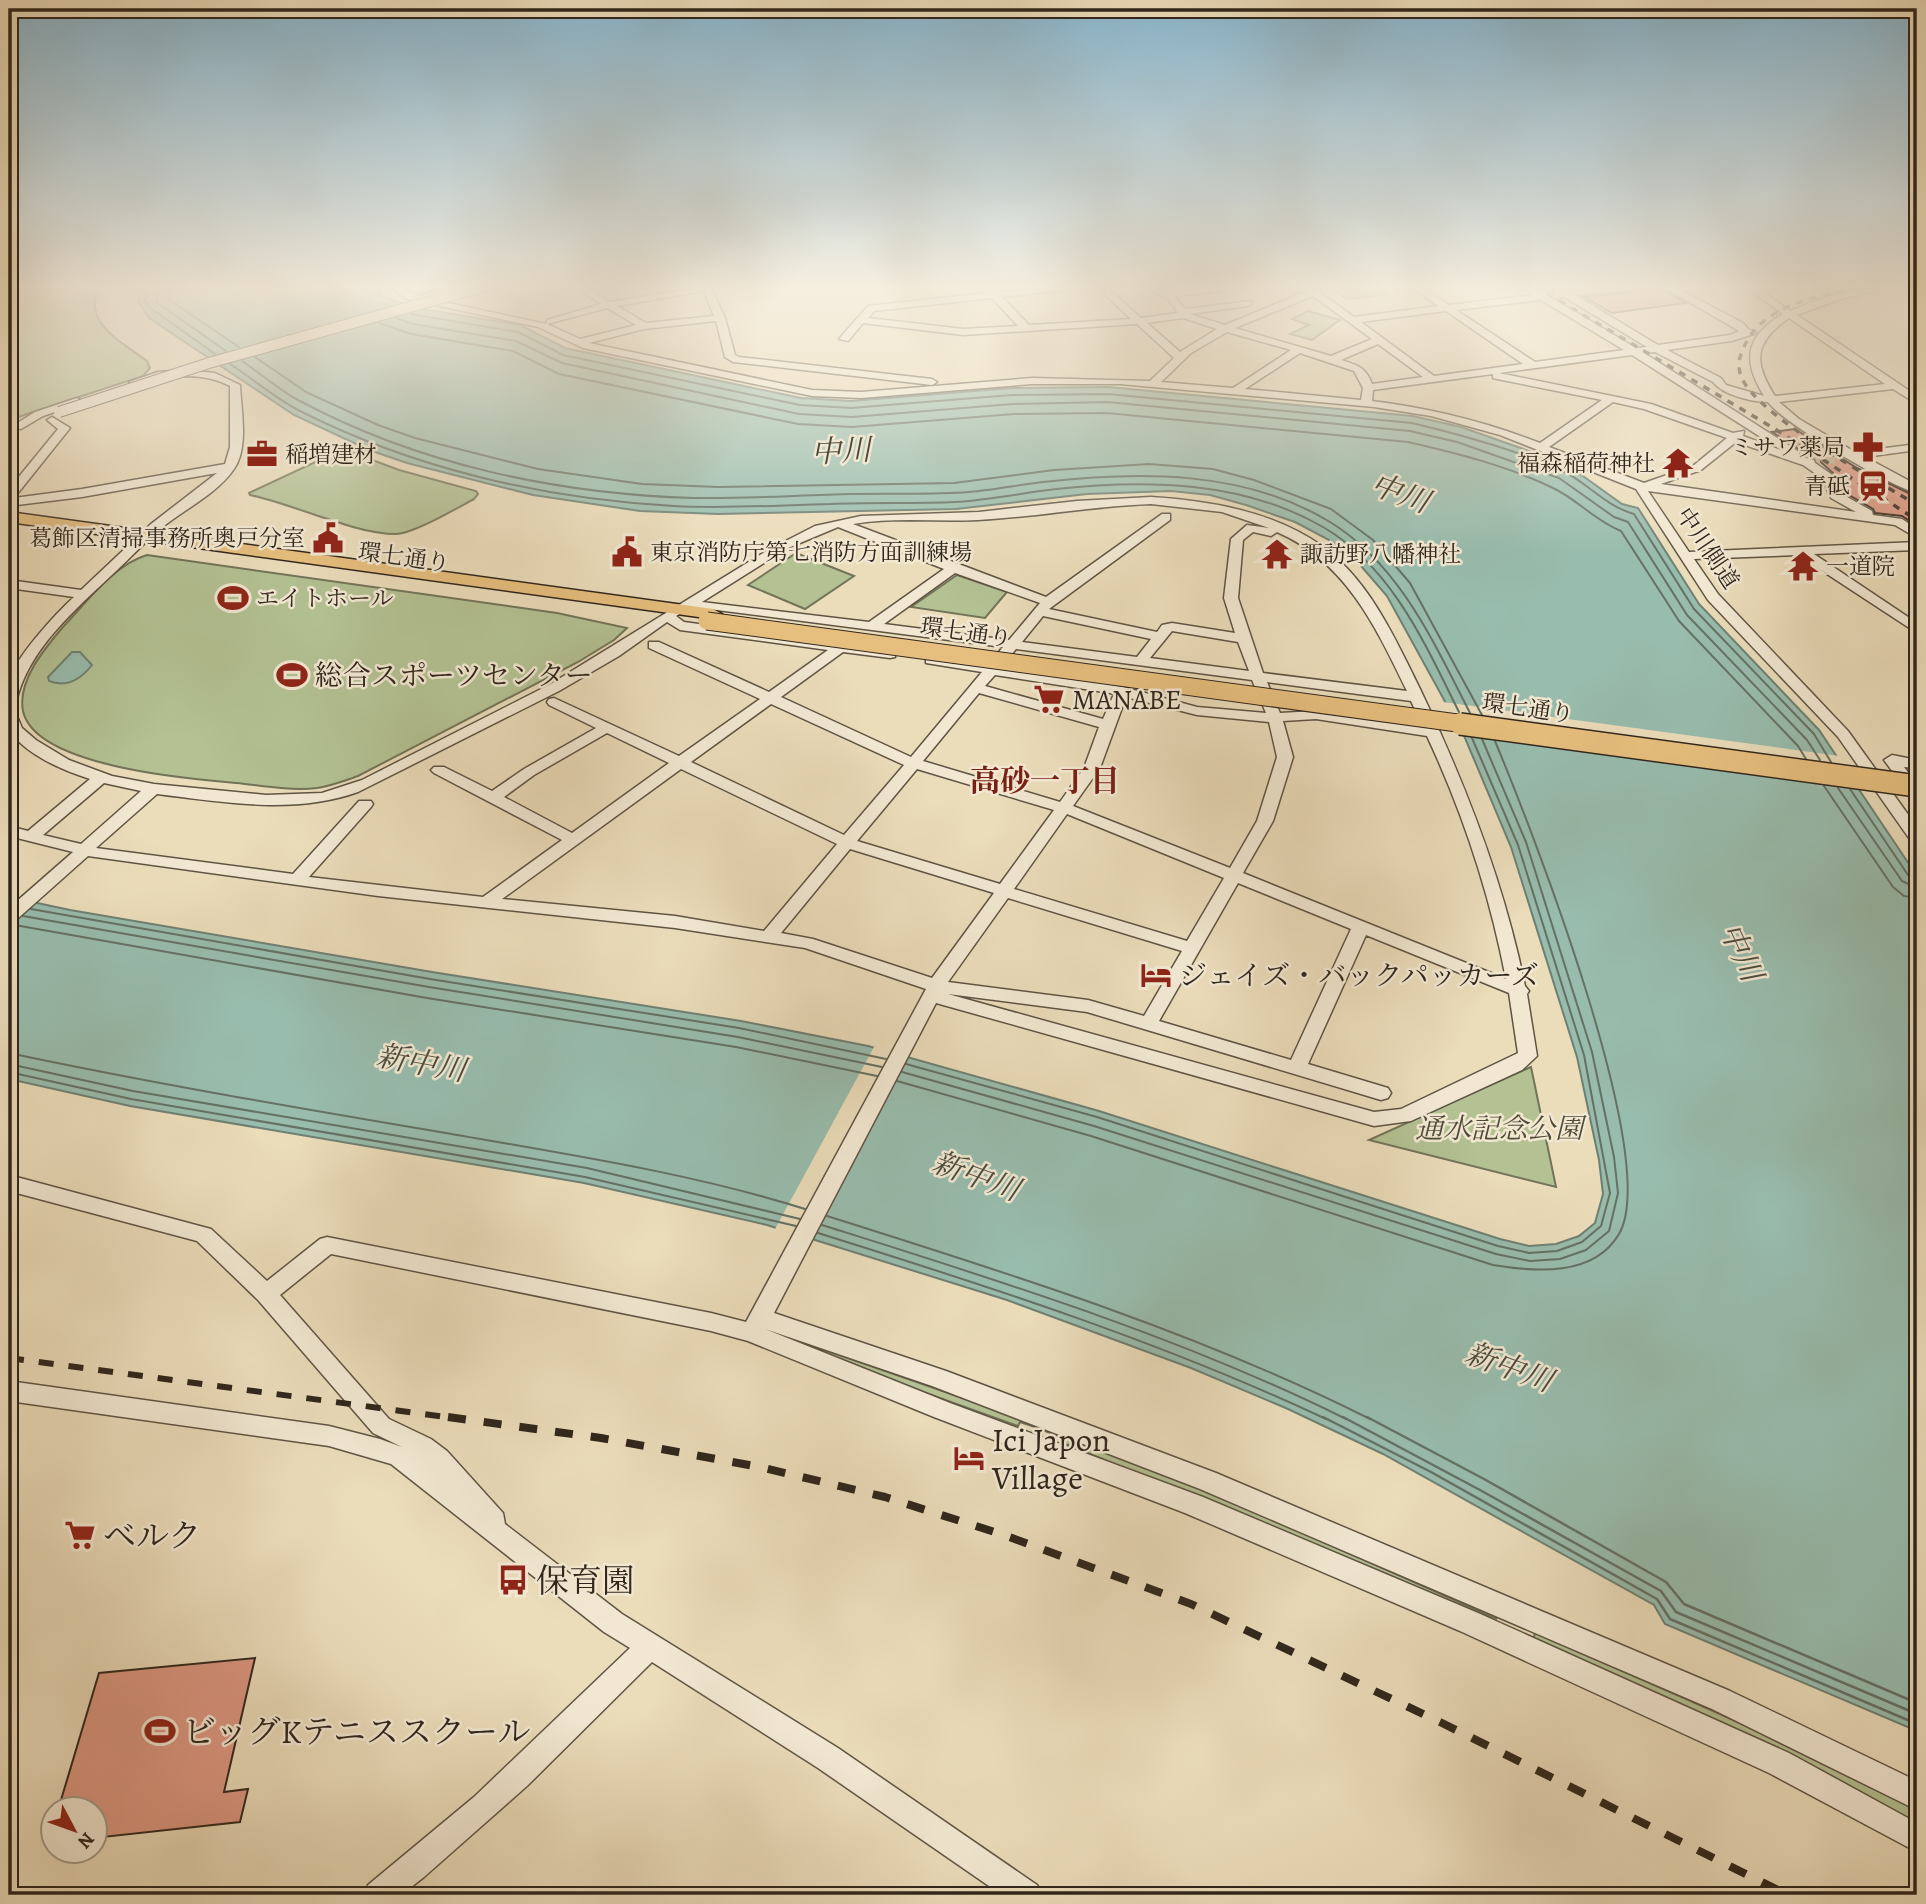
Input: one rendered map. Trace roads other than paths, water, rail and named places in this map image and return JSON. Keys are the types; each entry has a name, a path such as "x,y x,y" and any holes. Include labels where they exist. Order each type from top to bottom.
{"main road":[{"name":"環七通り","path":"9,517 141,540"},
{"name":"環七通り","path":"9,527 141,540 675,612 1917,786"},
{"name":"環七通り","path":"710,617 1917,776"}],"street":[{"path":"13,429 39,414 155,375"},
{"path":"56,416 175,375"},
{"path":"13,429 185,375"},
{"path":"9,704 12,688 22,668 59,618 141,540 230,467 236,447 234,385 219,376 201,375"},
{"path":"719,375 812,393 873,394 1054,381 1153,384 1366,403 1433,413 1542,447 1640,487 1898,522 1917,534"},
{"path":"865,375 969,386"},
{"path":"1153,384 1161,375"},
{"path":"1234,391 1259,375"},
{"path":"1364,375 1368,388 1366,403"},
{"path":"1426,375 1432,379"},
{"path":"1368,388 1465,375"},
{"path":"1500,375 1647,406 1808,462"},
{"path":"1674,375 1700,389 1808,462 1827,476 1835,495 1877,519"},
{"path":"1708,375 1717,380 1721,387"},
{"path":"1756,375 1773,400 1804,426 1848,457 1917,490"},
{"path":"1879,375 1917,401"},
{"path":"1700,389 1721,387 1760,399 1773,400 1895,386"},
{"path":"1542,447 1611,399"},
{"path":"9,496 64,428 56,416"},
{"path":"1640,487 1697,468 1732,437 1754,425"},
{"path":"1848,457 1917,447"},
{"path":"9,502 82,493 230,467"},
{"name":"中川側道","path":"1640,487 1721,606 1843,734 1917,838"},
{"path":"9,712 16,731 26,741 56,760 99,779 152,790 294,800 321,798 347,792 485,723 596,664 675,612 801,537 839,523 867,519 972,517 1081,503 1171,499 1235,512 1301,538 1334,563 1364,598 1391,643 1461,792 1503,917 1520,991 1528,1056 1515,1065 1415,1111 1384,1120 1364,1117 932,994 807,943 675,922 485,903 84,851 9,831"},
{"path":"769,936 1043,606 1166,517"},
{"path":"839,523 1043,606 1160,637"},
{"path":"1149,1023 1265,821 1285,757 1275,718 1231,598 1237,539 1255,528 1293,540 1301,538"},
{"path":"1686,555 1917,546"},
{"path":"1801,551 1917,629"},
{"path":"871,627 954,569"},
{"path":"9,584 84,594"},
{"path":"675,612 709,605 1416,696"},
{"path":"675,612 680,626 953,663 1123,691 1197,711 1275,718 1317,715 1435,733"},
{"path":"1141,661 1167,628 1244,639"},
{"path":"654,645 913,762 1064,808 1520,991"},
{"path":"485,903 840,648"},
{"path":"976,688 1107,725"},
{"path":"760,1319 932,994 1002,890 1092,768 1118,697 1123,691"},
{"path":"554,702 847,843 1191,948"},
{"path":"493,798 529,772 606,728"},
{"path":"1917,764 1892,760 1917,794"},
{"path":"439,769 574,840"},
{"path":"32,836 99,779"},
{"path":"9,917 152,790"},
{"path":"297,880 365,804"},
{"path":"1297,1067 1361,928"},
{"path":"932,994 1088,1006 1381,1093"},
{"path":"9,1183 204,1235 267,1294 367,1412 381,1426 423,1446 439,1458 477,1499 511,1543"},
{"path":"267,1294 327,1245 711,1322 760,1319 974,1392 1208,1481 1721,1700 1917,1796"},
{"path":"760,1319 942,1409 1194,1505 1469,1622 1779,1763 1917,1838"},
{"path":"9,1391 297,1431 380,1449 417,1469 590,1606 649,1647 828,1758 1027,1895"},
{"path":"377,1895 418,1864 481,1808 649,1647"}],"water":[{"path":"234,375 692,375 801,398 851,401 1012,388 1108,387 1413,416 1461,427 1566,464 1622,504 1638,508 1699,604 1819,730 1917,876 1917,1731 1665,1624 1654,1605 1383,1454 1288,1409 1191,1368 1007,1300 767,1225 584,1183 130,1106 9,1079 9,897 70,910 432,972 741,1021 868,1046 1099,1111 1529,1246 1556,1244 1579,1236 1595,1223 1603,1194 1599,1160 1577,1057 1511,847 1465,738 1387,596 1355,559 1331,541 1295,522 1246,505 1210,495 1171,491 1087,494 956,509 718,514 640,511 533,495 407,463 369,450 294,415"},
{"path":"72,652 80,652 92,665 68,683 49,681 48,677"}],"tunnel":[{"path":"1810,462 1843,457"}],"railway":[{"path":"1684,375 1775,429 1917,520"},
{"path":"1741,375 1751,392 1793,428 1917,505"},
{"path":"9,1358 461,1419"},
{"path":"448,1417 601,1438 760,1467 885,1497 1004,1535 1191,1604 1440,1722 1788,1895"}],"place":[{"name":"ミサワ薬局","path":"1868,447"},
{"name":"稲増建材","path":"262,454"},
{"name":"福森稲荷神社","path":"1678,463"},
{"name":"青砥","path":"1873,486"},
{"name":"葛飾区清掃事務所奥戸分室","path":"328,538"},
{"name":"東京消防庁第七消防方面訓練場","path":"627,552"},
{"name":"諏訪野八幡神社","path":"1277,554"},
{"name":"一道院","path":"1803,566"},
{"name":"エイトホール","path":"233,598"},
{"name":"総合スポーツセンター","path":"292,675"},
{"name":"MANABE","path":"1049,699"},
{"name":"ジェイズ・バックパッカーズ","path":"1156,975"},
{"name":"Ici Japon Village","path":"969,1458"},
{"name":"ベルク","path":"80,1535"},
{"name":"保育園","path":"513,1580"},
{"name":"ビッグKテニススクール","path":"160,1731"}],"district":[{"name":"高砂一丁目","path":"1045,781"}],"water label":[{"name":"中川","path":"841,451"},
{"name":"中川","path":"1400,493"},
{"name":"中川","path":"1741,952"},
{"name":"新中川","path":"421,1063"},
{"name":"新中川","path":"976,1176"},
{"name":"新中川","path":"1509,1367"}],"park label":[{"name":"通水記念公園","path":"1499,1128"}]}
